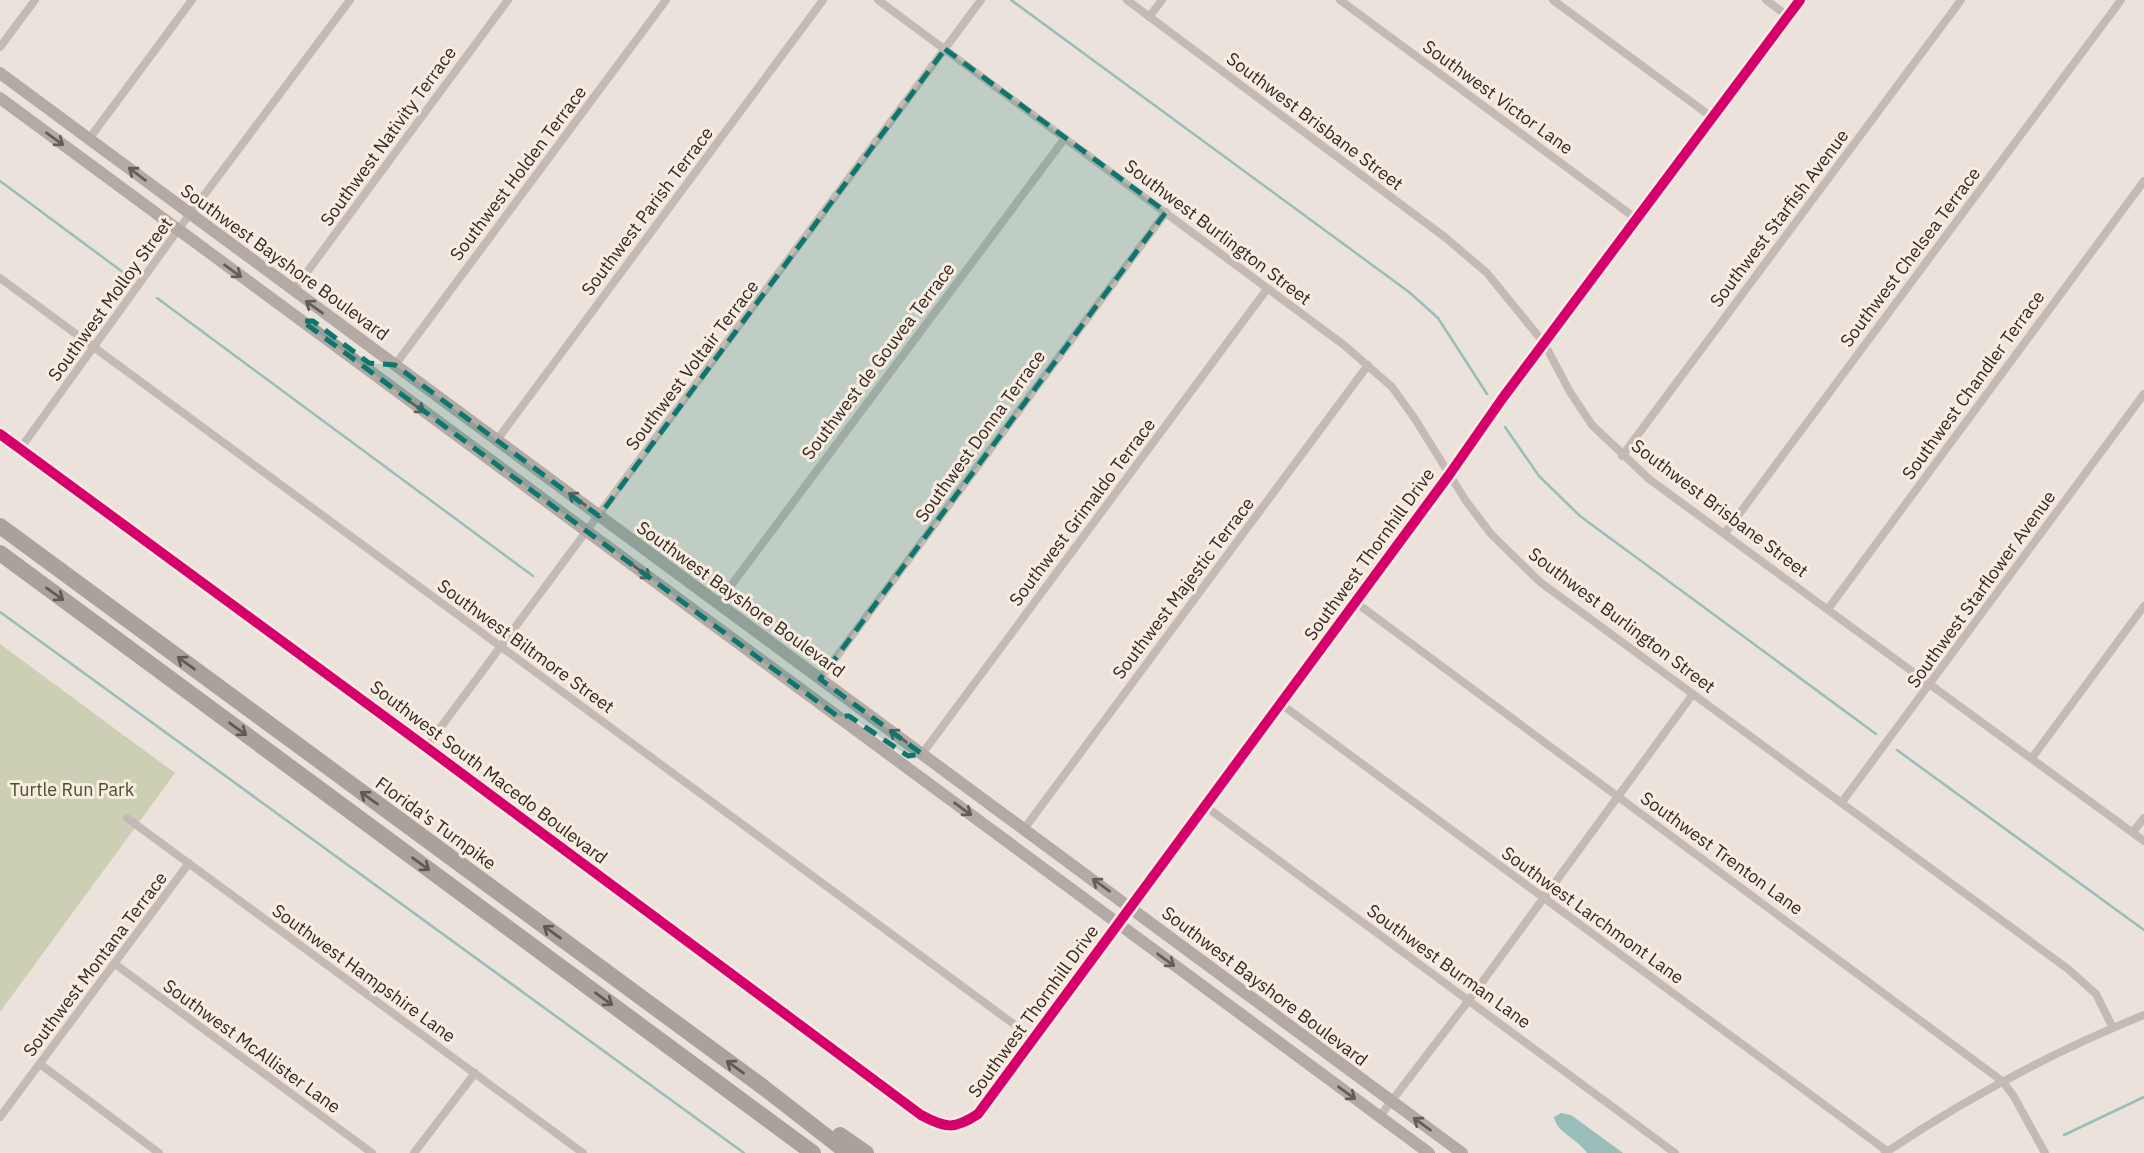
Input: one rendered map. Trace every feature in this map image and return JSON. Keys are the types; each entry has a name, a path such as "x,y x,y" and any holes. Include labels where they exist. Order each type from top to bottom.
{"highway":[{"name":"Florida's Turnpike","path":"0,526 763,1087 848,1153"},
{"path":"0,553 813,1153"},
{"path":"763,1087 813,1116 866,1153"}],"main road":[{"name":"Southwest Bayshore Boulevard","path":"0,73 1462,1153"},
{"path":"0,81 57,125 73,127"},
{"name":"Southwest Bayshore Boulevard","path":"0,98 1429,1153"},
{"path":"302,321 313,321 369,363 381,367 395,365"},
{"path":"391,387 397,381 405,381 468,428 479,427"},
{"path":"837,716 849,716 899,754 908,757 922,754"},
{"path":"934,788 942,782 950,783 995,816 1004,815"}],"street":[{"path":"0,47 35,0"},
{"path":"89,139 192,0"},
{"name":"Southwest Molloy Street","path":"20,449 178,230 350,0"},
{"name":"Southwest Nativity Terrace","path":"293,291 508,0"},
{"name":"Southwest Holden Terrace","path":"395,365 666,0"},
{"name":"Southwest Parish Terrace","path":"497,440 823,0"},
{"name":"Southwest Burlington Street","path":"878,0 1368,365 1392,387 1415,419 1448,475 1491,534 1540,582 2068,969 2096,994 2113,1028"},
{"name":"Southwest Voltair Terrace","path":"426,747 981,0"},
{"name":"Southwest Brisbane Street","path":"1126,0 1446,237 1487,274 1545,343 1570,393 1592,425 1649,479 2144,841"},
{"path":"1149,17 1162,0"},
{"name":"Southwest Victor Lane","path":"1340,0 1638,220"},
{"path":"1553,0 1713,118"},
{"path":"1766,0 1788,16"},
{"name":"Southwest Thornhill Drive","path":"962,1125 978,1114 1034,1039 1800,0"},
{"name":"Southwest Starfish Avenue","path":"1622,456 1961,0"},
{"name":"Southwest Chelsea Terrace","path":"1725,533 2121,0"},
{"name":"Southwest de Gouvea Terrace","path":"718,603 1065,138"},
{"name":"Southwest Chandler Terrace","path":"1828,609 2144,181"},
{"name":"Southwest Donna Terrace","path":"820,679 1166,212"},
{"name":"Southwest Biltmore Street","path":"0,278 1034,1039"},
{"name":"Southwest Grimaldo Terrace","path":"922,754 1267,289"},
{"name":"Southwest Majestic Terrace","path":"1024,829 1368,365"},
{"name":"Southwest Starflower Avenue","path":"1842,802 2144,394"},
{"name":"Southwest South Macedo Boulevard","path":"0,433 921,1115 939,1125 962,1125"},
{"name":"Southwest Trenton Lane","path":"1355,602 2002,1081 2013,1095 2045,1153"},
{"path":"2032,758 2144,606"},
{"path":"1380,1116 1469,1000 1693,694"},
{"name":"Southwest Larchmont Lane","path":"1280,704 1886,1152"},
{"name":"Southwest Burman Lane","path":"1205,806 1675,1153"},
{"name":"Southwest Hampshire Lane","path":"127,818 583,1153"},
{"path":"2133,832 2144,818"},
{"name":"Southwest Montana Terrace","path":"0,1117 189,863"},
{"name":"Southwest McAllister Lane","path":"115,964 372,1153"},
{"path":"1886,1152 2002,1081 2144,1015"},
{"path":"40,1064 159,1153"},
{"path":"414,1153 475,1073"}],"highlighted area":[{"path":"945,49 1166,212 820,679 922,754 908,756 849,716 837,716 302,321 313,321 369,363 395,365 599,516"}],"green space":[{"name":"Turtle Run Park","path":"0,644 175,773 0,1012"}],"water":[{"path":"1561,1113 1571,1115 1623,1153 1587,1153 1559,1127 1554,1117"}],"waterway":[{"path":"1011,0 1409,292 1438,318 1487,394"},
{"path":"0,181 128,276"},
{"path":"157,298 533,576"},
{"path":"1505,427 1539,476 1580,516 1876,734"},
{"path":"0,612 744,1153"},
{"path":"1897,750 2144,930"},
{"path":"2064,1135 2144,1097"}],"cycle path":[{"path":"0,434 921,1115 943,1125 956,1125 978,1114 1449,475 1502,399 1800,0"}]}
